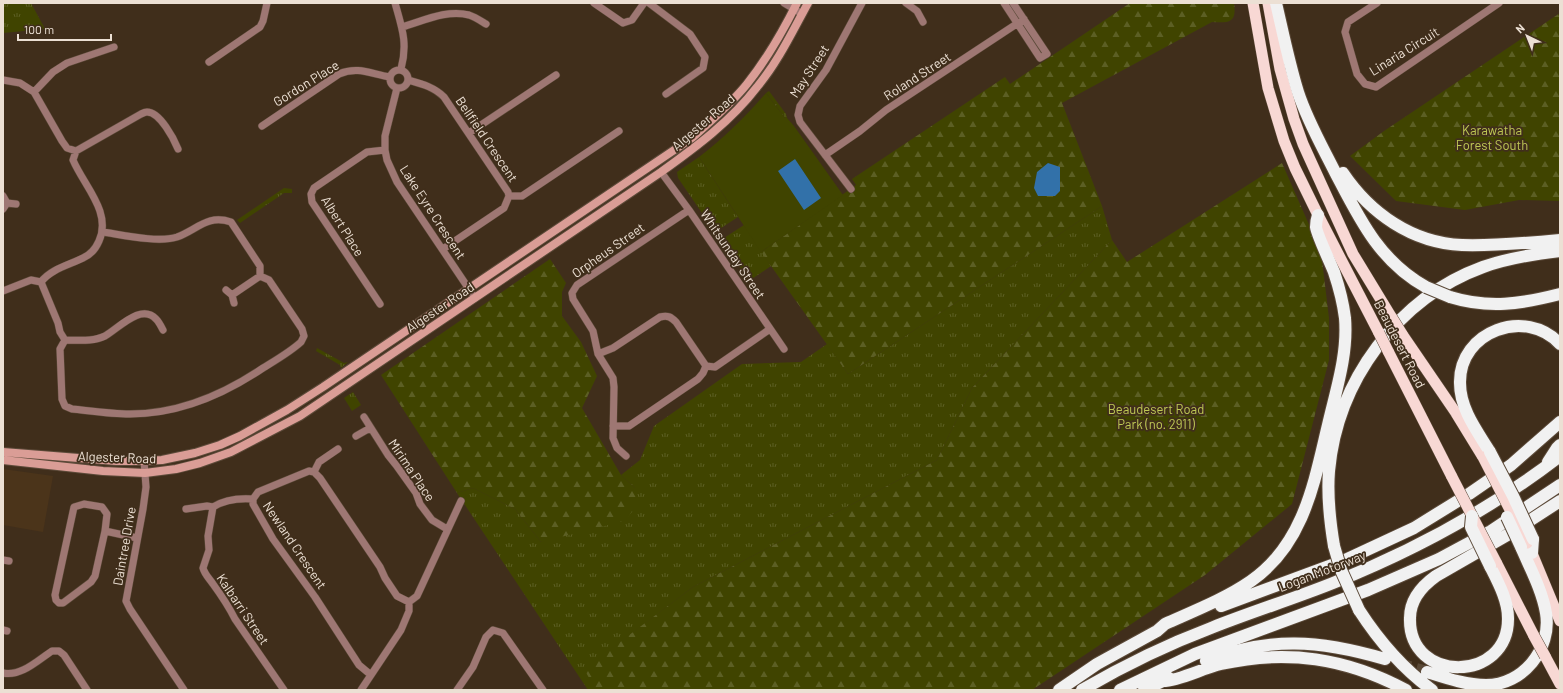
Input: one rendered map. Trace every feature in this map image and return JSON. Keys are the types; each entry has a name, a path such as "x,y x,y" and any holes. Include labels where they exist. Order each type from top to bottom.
{"highway":[{"name":"Beaudesert Road","path":"1253,3 1262,62 1275,114 1295,168 1472,516"},
{"name":"Beaudesert Road","path":"1268,3 1280,69 1294,119 1303,144 1353,254 1402,334 1486,455 1508,503"},
{"path":"1276,3 1298,92 1323,149 1372,240 1398,268 1426,287 1450,297 1483,304 1518,304 1560,294"},
{"path":"1323,149 1332,156 1351,185 1370,206 1389,220 1415,234 1433,240 1461,245 1560,240"},
{"path":"1157,631 1165,624 1234,592 1252,580 1286,548 1301,521 1308,503 1341,370 1345,340 1343,306 1334,273 1316,227 1318,214"},
{"path":"1432,690 1387,650 1359,610 1341,570 1331,529 1328,494 1329,471 1333,443 1350,391 1375,349 1401,319 1414,308 1453,281 1475,270 1521,256 1557,253"},
{"path":"1427,672 1471,684 1493,685 1506,682 1519,675 1534,661 1540,650 1547,625 1546,613 1528,546 1513,496 1486,455 1467,415 1461,394 1461,374 1464,361 1471,348 1478,340 1491,332 1506,327 1526,326 1544,332 1560,344"},
{"path":"1059,690 1097,664 1157,631 1343,560 1414,528 1469,494 1510,465 1560,422"},
{"path":"1544,468 1560,445"},
{"name":"Logan Motorway","path":"1082,690 1125,666 1183,639 1333,583 1396,555 1442,532 1485,507 1560,456"},
{"path":"1120,690 1195,654 1368,590 1439,559 1490,531 1560,485"},
{"path":"1493,564 1507,611 1507,626 1502,643 1487,659 1468,667 1453,668 1434,662 1419,648 1411,630 1410,615 1413,601 1418,593 1436,576 1509,534 1560,501"},
{"path":"1508,503 1507,517 1528,546 1560,621"},
{"path":"1472,516 1471,527 1560,684"},
{"path":"1144,690 1207,661 1233,652 1276,644 1308,643 1325,645 1385,659"},
{"path":"1163,680 1172,681 1204,669 1236,661 1287,656 1307,658 1349,666 1373,674 1406,690"}],"main road":[{"name":"Algester Road","path":"3,460 103,471 145,473 176,469 200,463 231,452 300,416 661,172 708,137 744,103 758,87 777,60 808,3"},
{"name":"Algester Road","path":"3,452 109,460 162,460 195,453 220,445 259,426 323,387 692,138 715,118 747,85 762,64 796,6"},
{"path":"654,164 661,172"}],"street":[{"path":"208,62 260,27 264,21 267,3"},
{"path":"395,3 405,40 401,69"},
{"path":"594,3 623,23 632,20 644,3"},
{"path":"649,3 690,34 705,57 703,68 666,94"},
{"path":"784,3 796,6 802,14"},
{"name":"May Street","path":"851,190 800,122 798,115 800,106 826,70 862,3"},
{"path":"906,3 917,11 923,22"},
{"path":"1004,3 1040,58 1047,54 1013,3"},
{"name":"Linaria Circuit","path":"1377,3 1348,22 1345,32 1357,74 1365,84 1376,87 1499,3"},
{"path":"402,27 446,14 459,13 471,16 486,24"},
{"name":"Roland Street","path":"825,155 860,131 886,110 1024,19"},
{"path":"34,92 53,72 67,63 114,47"},
{"path":"401,69 406,72 408,80 403,87 398,88 390,83 390,77 392,72 401,69"},
{"name":"Gordon Place","path":"262,126 339,74 349,70 390,77"},
{"path":"469,133 556,75"},
{"path":"3,80 20,83 34,92 62,141 67,148 76,151"},
{"name":"Bellfield Crescent","path":"408,80 437,91 444,97 508,192 509,196 504,208 443,249"},
{"name":"Lake Eyre Crescent","path":"398,88 385,136 387,160 397,182 475,298"},
{"path":"41,282 47,274 85,257 96,247 103,232 103,216 73,160 76,151 141,114 148,112 154,114 160,120 173,137 178,149"},
{"path":"509,196 522,196 619,131"},
{"name":"Albert Place","path":"380,304 312,202 311,194 314,188 367,152 385,150"},
{"name":"Whitsunday Street","path":"661,172 689,210 784,349"},
{"path":"3,196 5,206 16,204"},
{"name":"Orpheus Street","path":"626,456 617,448 614,438 613,378 598,354 594,331 573,299 572,293 578,285 689,210"},
{"path":"103,232 159,239 171,239 213,219 231,222 260,266 260,276"},
{"path":"234,303 229,293 260,276"},
{"path":"65,340 60,349 62,399 65,406 72,409 130,414 160,411 191,404 219,394 239,384 301,342 304,336 302,329 269,280 260,276"},
{"path":"3,291 31,280 41,282"},
{"path":"41,282 58,323 60,332 65,340"},
{"path":"65,340 94,339 104,336 131,318 141,314 149,314 156,319 163,330"},
{"path":"598,354 614,348 660,317 666,315 676,322 706,366 715,367 770,329"},
{"path":"613,426 629,426 698,379 706,366"},
{"name":"Mirima Place","path":"364,417 388,455 416,493 420,504 432,520 447,529"},
{"path":"356,436 370,428"},
{"path":"338,449 319,462 314,472 320,478 380,567 385,578 397,596 409,602"},
{"name":"Daintree Drive","path":"144,461 146,487 126,601 184,690"},
{"name":"Newland Crescent","path":"314,472 309,470 258,492 252,499 253,504 290,563 343,638 346,646 359,665 371,675"},
{"path":"186,509 207,506 212,507 219,503 244,498 252,499"},
{"path":"409,602 417,596 461,501"},
{"path":"84,504 102,507 107,514 105,531 96,576 63,603 59,603 56,600 55,595 74,507 84,504"},
{"name":"Kalbarri Street","path":"212,507 208,536 209,550 203,568 235,619 284,690"},
{"path":"105,531 137,538"},
{"path":"361,690 401,630 409,611 409,602"},
{"path":"457,690 472,667 486,637 493,630 503,633 543,690"},
{"path":"3,673 10,675 18,673 52,651 59,651 64,655 88,690"}],"shaded area":[{"path":"3,469 53,476 43,532 3,525"}],"green space":[{"path":"3,3 31,3 45,29 3,33"},
{"path":"1130,3 1234,3 1235,10 1233,18 1227,22 1212,22 1062,103 1102,206 848,374 761,252 856,185 852,179 1005,77 1010,84"},
{"name":"Karawatha Forest South","path":"1560,13 1560,201 1519,200 1465,210 1396,201 1350,156 1384,131"},
{"path":"769,91 786,114 787,118 785,118 766,93"},
{"path":"766,93 785,118 787,118 794,126 843,195 761,252 699,157 751,110"},
{"path":"699,157 738,217 715,232 678,178 677,172"},
{"name":"Beaudesert Road Park (no. 2911)","path":"1282,163 1321,252 1329,318 1329,360 1292,504 1205,575 1032,690 596,690 584,669 693,587 937,460 972,388 1112,240 1127,262"},
{"path":"284,188 292,189 292,193 284,193 240,223 237,220"},
{"path":"1102,206 1112,240 972,388 937,460 693,587 585,669 596,690 588,690 457,493 473,488 515,509 541,542 635,488 621,475 640,460 654,426 742,364 801,362 827,344 848,374"},
{"path":"744,225 771,266 749,281 721,240"},
{"path":"550,259 566,283 562,292 562,316 581,342 597,376 582,408 621,475 635,488 640,503 624,521 541,542 515,509 473,488 457,493 381,375"},
{"path":"317,348 344,363 348,362 341,368 340,365 316,351"},
{"path":"353,392 361,405 352,411 344,398"}],"water":[{"path":"795,159 821,198 804,210 778,171"},
{"path":"1048,163 1060,167 1060,191 1055,196 1038,196 1034,188 1037,172"}],"tunnel":[{"path":"1399,664 1427,672"}]}
